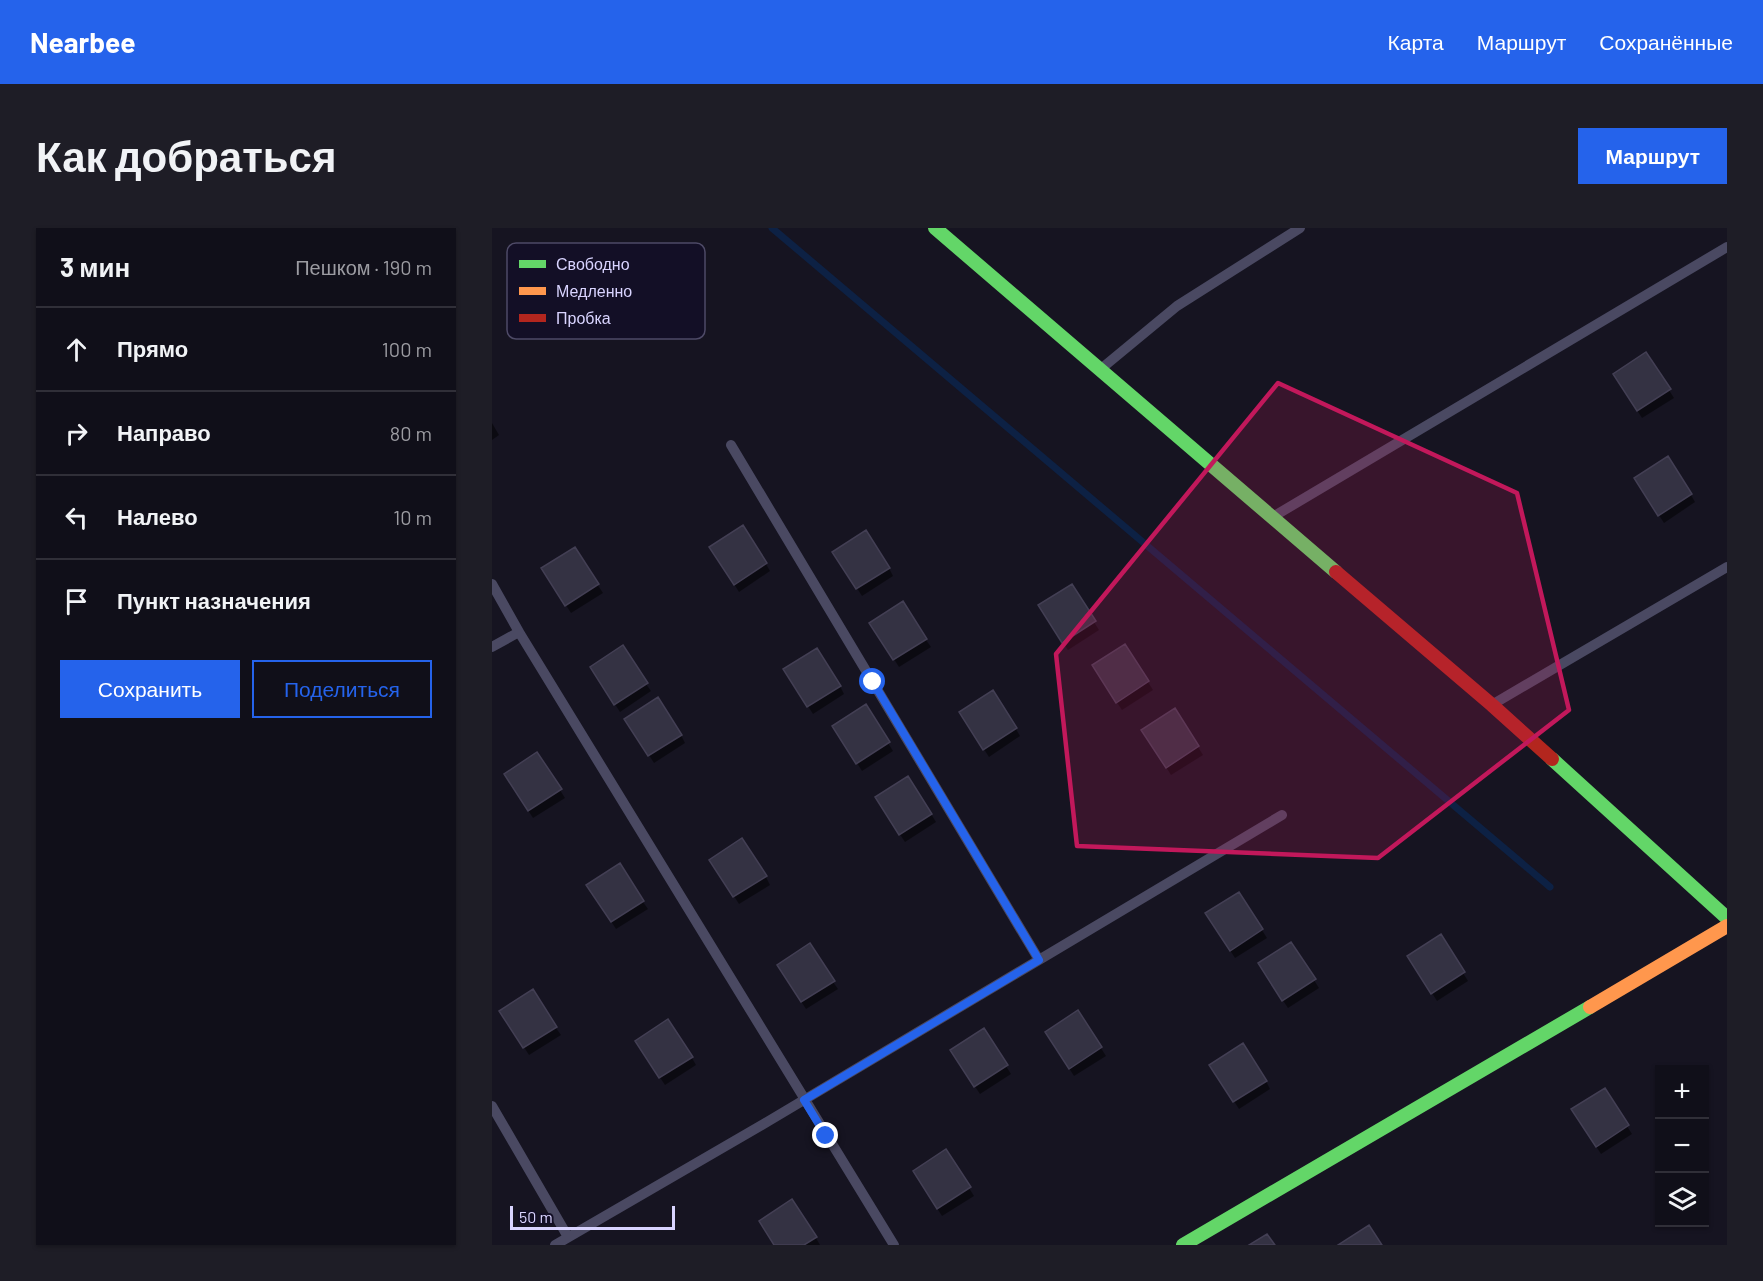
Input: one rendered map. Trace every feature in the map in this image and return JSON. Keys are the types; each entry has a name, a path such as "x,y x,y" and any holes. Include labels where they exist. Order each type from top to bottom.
{"street":[{"path":"935,228 1492,705 1727,918"},
{"path":"1183,1245 1727,926"}],"lane":[{"path":"1100,369 1177,306 1300,228"},
{"path":"1273,517 1727,247"},
{"path":"731,445 1039,960"},
{"path":"1492,705 1727,567"},
{"path":"492,584 519,632 894,1245"},
{"path":"492,647 519,632"},
{"path":"555,1245 804,1100 1282,815"},
{"path":"492,1106 568,1237"}],"highlighted area":[{"path":"1278,383 1517,493 1569,710 1378,858 1077,846 1056,654"}],"building":[{"path":"1646,352 1671,389 1637,411 1613,374"},
{"path":"1668,456 1692,494 1658,516 1634,478"},
{"path":"743,525 767,563 734,585 709,547"},
{"path":"866,530 890,568 856,589 832,552"},
{"path":"575,547 599,584 565,606 541,568"},
{"path":"1072,584 1096,621 1062,643 1038,605"},
{"path":"903,601 927,639 893,660 869,623"},
{"path":"1125,644 1149,681 1116,703 1092,665"},
{"path":"623,645 648,683 614,705 590,667"},
{"path":"817,648 841,686 807,707 783,669"},
{"path":"993,690 1017,728 983,750 959,712"},
{"path":"658,697 682,735 648,756 624,719"},
{"path":"866,704 890,742 856,764 832,726"},
{"path":"1175,708 1199,746 1166,768 1141,730"},
{"path":"537,752 562,789 528,811 504,774"},
{"path":"908,776 932,814 899,835 875,797"},
{"path":"742,838 767,876 733,897 709,860"},
{"path":"620,863 644,901 611,922 586,885"},
{"path":"1239,892 1263,929 1230,951 1205,913"},
{"path":"1441,934 1465,972 1431,994 1407,956"},
{"path":"1291,942 1316,979 1282,1001 1258,963"},
{"path":"810,943 835,981 801,1002 777,965"},
{"path":"533,989 557,1027 523,1048 499,1011"},
{"path":"1078,1010 1102,1047 1069,1069 1045,1032"},
{"path":"668,1019 693,1057 659,1078 635,1041"},
{"path":"984,1028 1008,1065 974,1087 950,1050"},
{"path":"1243,1043 1267,1081 1233,1102 1209,1065"},
{"path":"1605,1088 1629,1125 1596,1147 1571,1109"},
{"path":"946,1149 971,1187 937,1209 913,1171"},
{"path":"792,1199 817,1237 804,1245 774,1245 759,1221"},
{"path":"1369,1225 1382,1245 1338,1245"},
{"path":"1267,1234 1275,1245 1249,1245"}],"waterway":[{"path":"772,228 1550,887"}],"traffic: fast":[{"path":"935,228 1336,572"},
{"path":"1552,759 1727,918"},
{"path":"1183,1245 1590,1007"}],"traffic: slow":[{"path":"1590,1007 1727,926"}],"traffic: jam":[{"path":"1336,572 1552,759"}],"route":[{"path":"826,1136 804,1100 1039,960 873,682"}]}
